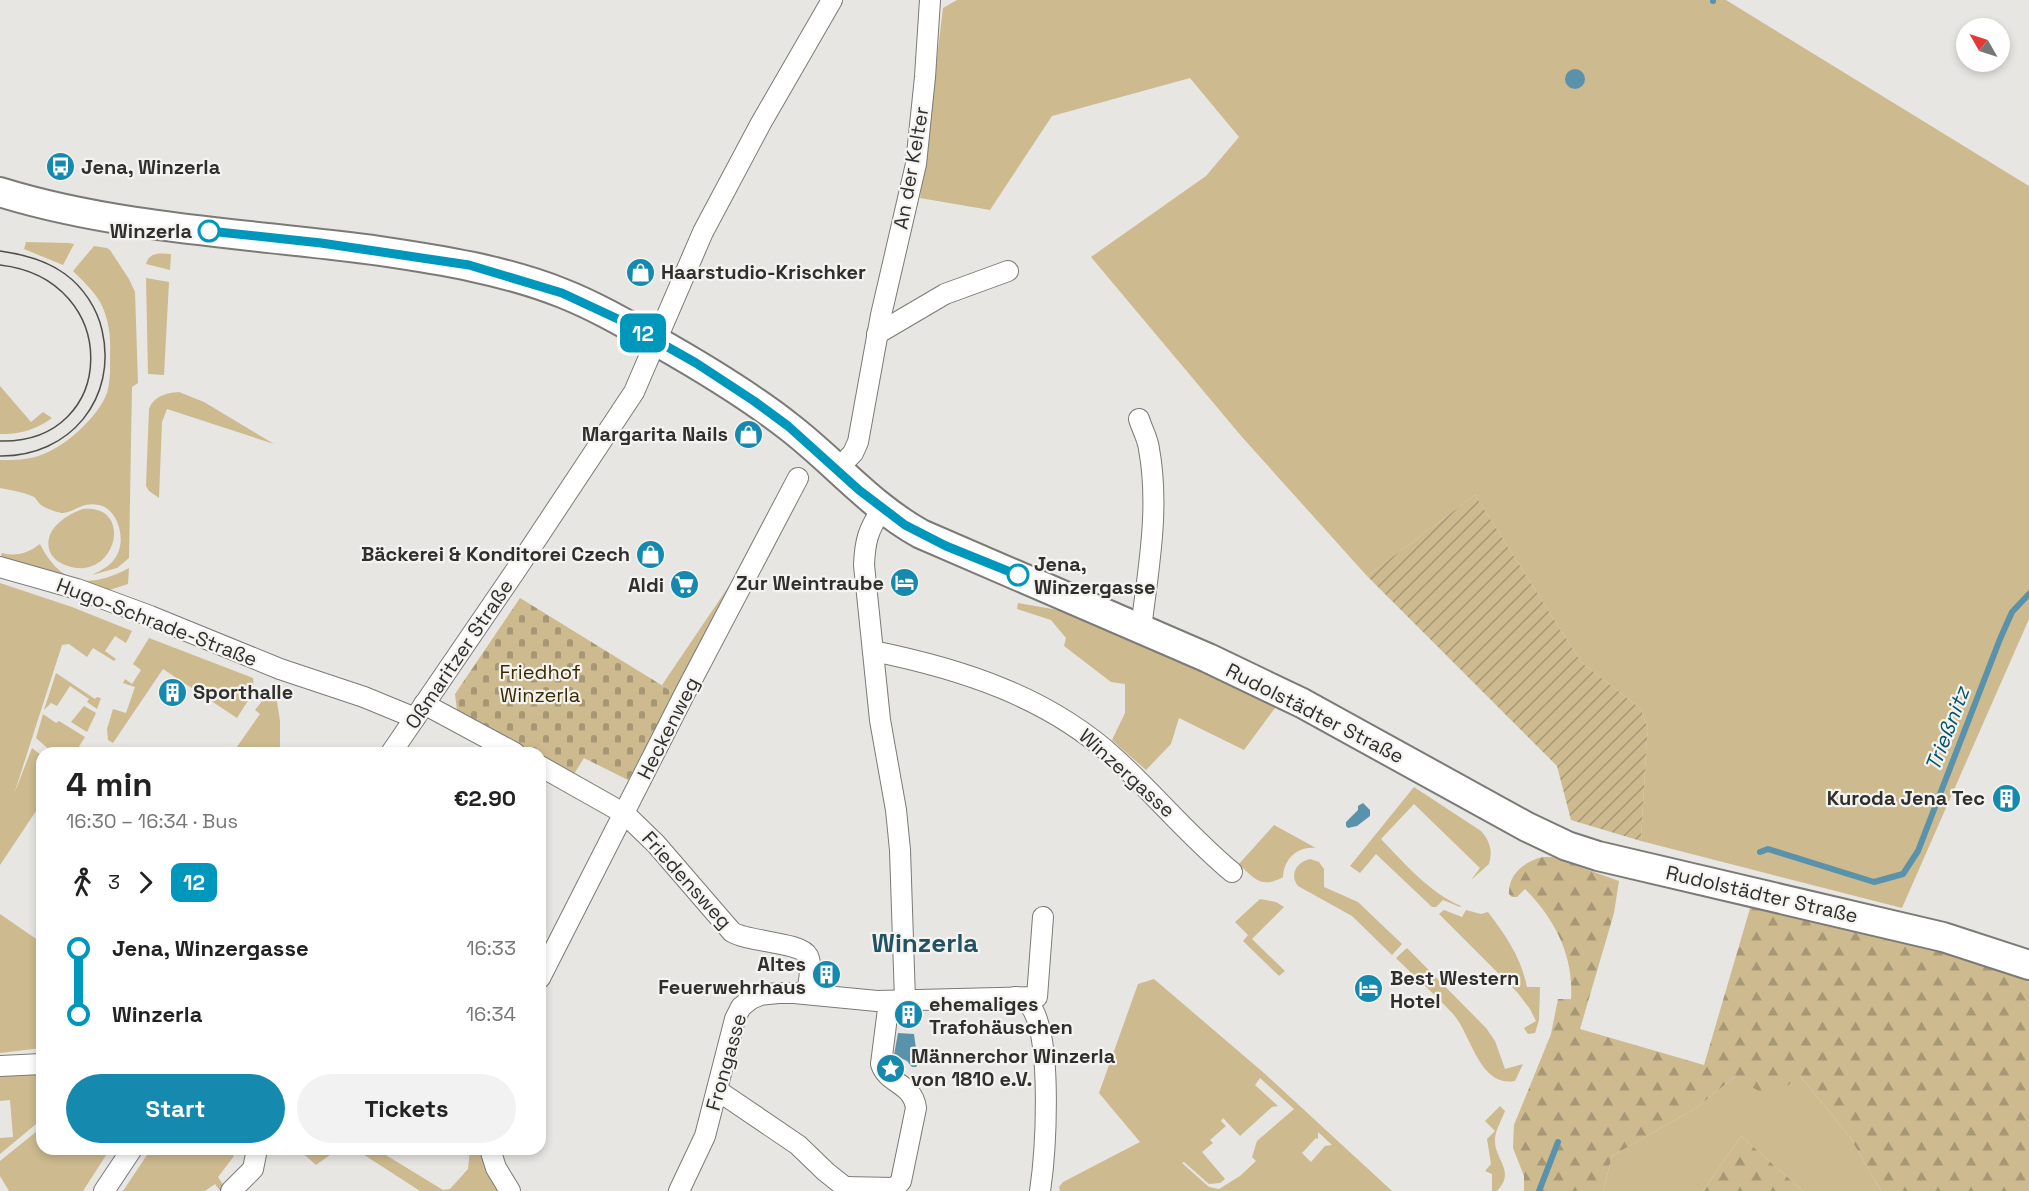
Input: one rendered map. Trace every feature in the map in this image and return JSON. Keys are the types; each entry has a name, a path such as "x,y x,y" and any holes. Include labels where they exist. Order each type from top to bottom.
{"street":[{"name":"Oßmaritzer Straße","path":"395,747 634,392 703,232 760,123 832,0"},
{"name":"An der Kelter","path":"837,470 852,453 858,442 877,334 916,164 926,77 930,0"},
{"name":"Rudolstädter Straße","path":"0,192 39,203 108,217 321,243 479,267 562,293 620,320 696,363 754,401 797,433 882,509 905,525 930,538 1208,658 1302,703 1480,802 1567,846 1623,863 1818,906 1942,937 2029,965"},
{"path":"877,334 945,294 1008,271"},
{"path":"1139,419 1149,447 1154,488 1151,544 1141,629"},
{"name":"Heckenweg","path":"546,966 685,693 798,478"},
{"path":"717,1090 798,1145 847,1189 895,1188 901,1181 916,1108 910,1092 887,1074 881,1064 897,1000 900,850 896,810 880,720 866,589 865,541 882,509"},
{"name":"Hugo-Schrade-Straße","path":"0,567 87,593 280,669 363,697 419,711"},
{"name":"Winzergasse","path":"873,651 964,673 1025,697 1074,725 1117,760 1232,872"},
{"path":"419,711 501,747"},
{"name":"Friedensweg","path":"546,769 625,814 656,844 732,932 745,938 792,947 805,952 809,959 810,969 807,994"},
{"name":"Frongasse","path":"680,1191 705,1136 735,1019 741,1007 751,999 762,995 794,993 897,1000 1037,997 1043,917"},
{"path":"1015,997 1025,1000 1034,1011 1041,1042 1046,1131 1040,1191"},
{"path":"0,1066 36,1064"},
{"path":"104,1191 128,1155"},
{"path":"231,1191 253,1169 256,1155"},
{"path":"492,1155 496,1168 510,1191"}],"green space":[{"path":"957,0 1726,0 2029,186 2029,619 1902,908 1641,841 1648,730 1641,709 1581,662 1475,495 1367,576 1242,437 1091,257 1206,176 1239,137 1190,78 1052,116 990,210 920,198 943,8"},
{"path":"26,242 74,244 63,265 24,249"},
{"path":"94,246 110,250 135,292 138,383 132,387 129,558 117,568 92,575 110,564 120,548 120,533 111,512 93,504 61,513 43,506 32,496 0,488 0,460 36,457 60,445 80,430 96,412 107,393 110,378 110,346 107,320 97,298 73,271"},
{"path":"171,254 170,270 146,264 153,255"},
{"path":"146,278 169,282 164,375 148,374"},
{"path":"0,386 31,422 43,412 52,418 28,430 0,434"},
{"path":"179,392 204,402 274,444 167,409 162,422 159,498 146,486 149,409 161,396"},
{"path":"1475,495 1581,662 1641,709 1648,730 1641,841 1571,820 1557,766 1367,576"},
{"path":"83,509 99,511 109,518 114,529 113,542 108,554 98,563 85,568 68,566 58,561 51,555 48,544 52,530 57,524"},
{"path":"758,543 676,694 662,685"},
{"path":"40,544 48,558 67,576 89,581 115,575 129,568 128,584 106,591 0,559 2,553 13,555 22,553"},
{"path":"0,583 72,607 132,631 126,643 115,636 105,651 116,659 114,661 93,648 87,657 69,644 62,645 14,794 32,748 36,751 36,811 0,865"},
{"name":"Friedhof Winzerla","path":"520,598 676,694 628,780 584,758 574,774 546,759 546,747 523,747 457,711 455,694"},
{"path":"1018,603 1081,614 1278,704 1244,750 1179,718 1171,744 1146,770 1112,740 1125,713 1125,684 1111,682 1064,646 1066,638 1051,620 1017,609"},
{"path":"149,638 253,678 254,691 237,718 163,669 113,743 108,740 107,729 113,709 126,713 135,687 123,683 125,679 132,684 141,670 133,664"},
{"path":"56,673 95,699 101,698 97,709 87,702 89,699 70,686 57,706 51,703 44,710"},
{"path":"270,691 276,695 280,721 280,747 237,747 260,714 255,710"},
{"path":"84,706 96,713 87,732 71,722"},
{"path":"43,714 85,737 79,747 46,747 36,738"},
{"path":"1414,787 1481,831 1489,842 1491,855 1489,864 1471,880 1480,868 1414,804 1381,839 1428,886 1460,907 1443,900 1436,907 1432,907 1376,854 1360,873 1350,866"},
{"path":"1274,825 1316,848 1303,849 1293,855 1286,865 1283,877 1276,881 1259,881 1239,864"},
{"path":"1543,857 1552,857 1619,881 1614,913 1580,1029 1704,1065 1751,905 1918,943 2029,981 2029,1191 1881,1191 1849,1136 1800,1076 1770,1099 1736,1076 1696,1108 1612,1156 1603,1191 1524,1191 1524,1176 1513,1148 1514,1125 1551,1034 1558,999 1571,999 1566,953 1554,926 1525,889 1517,897 1509,894 1511,880 1519,870 1524,865"},
{"path":"1310,859 1319,862 1324,869 1324,887 1358,902 1402,944 1392,955 1352,916 1298,886 1294,873 1301,863"},
{"path":"1260,899 1276,902 1284,907 1252,939 1285,971 1279,976 1243,941 1248,935 1235,922"},
{"path":"1444,910 1462,917 1466,910 1481,914 1488,912 1495,921 1517,956 1527,987 1540,987 1539,1020 1535,1033 1528,1034 1524,1028 1536,1021 1530,1009 1517,992 1439,914"},
{"path":"0,914 36,939 36,1049 0,1053"},
{"path":"1407,948 1486,1028 1495,1041 1505,1069 1523,1064 1515,1081 1503,1081 1484,1068 1453,1014 1396,958"},
{"path":"1154,979 1264,1073 1392,1191 1060,1191 1059,1187 1063,1182 1140,1142 1099,1093 1138,984","holes":["1260,1078 1294,1109 1257,1141 1252,1157 1256,1161 1240,1176 1219,1189 1209,1187 1182,1163 1184,1162 1209,1184 1220,1183 1225,1179 1202,1152 1213,1143 1210,1140 1226,1126 1221,1121 1223,1118 1240,1136 1272,1107 1278,1106 1255,1085","1318,1132 1332,1145 1325,1146 1311,1162 1302,1153 1316,1138 1318,1139"]},
{"path":"36,1073 36,1124 0,1154 0,1138 13,1137 10,1100 0,1101 0,1076"},
{"path":"1736,1076 1800,1076 1849,1136 1881,1191 1803,1191 1741,1136 1703,1191 1603,1191 1612,1156 1696,1108"},
{"path":"1500,1106 1505,1111 1497,1131 1495,1145 1505,1177 1497,1191 1492,1191 1492,1174 1485,1171 1491,1164 1487,1139 1495,1131 1485,1121"},
{"path":"36,1132 36,1155 106,1155 83,1191 9,1191 0,1176 0,1161"},
{"path":"1741,1136 1803,1191 1703,1191"},
{"path":"147,1155 234,1156 218,1177 226,1189 220,1191 215,1184 205,1191 123,1191"},
{"path":"305,1155 330,1155 316,1165"},
{"path":"364,1155 386,1155 443,1190 450,1189 468,1169 469,1155 487,1155 502,1191 420,1191"}],"water":[{"path":"1571,69 1579,69 1585,75 1585,83 1579,89 1571,89 1565,83 1565,75"},
{"path":"1363,803 1370,810 1370,816 1357,826 1348,828 1346,822"},
{"path":"898,1033 914,1034 918,1064 916,1067 912,1067 907,1061 894,1055"}],"waterway":[{"name":"Trießnitz","path":"1760,852 1768,849 1874,882 1903,874 1918,851 2012,612 2029,594"},
{"name":"Trießnitz","path":"1539,1191 1558,1142"}],"tram line":[{"path":"0,251 42,261 72,279 97,314 102,330 105,355 103,379 95,400 83,419 67,435 48,446 25,454 0,456"},
{"path":"0,265 40,277 69,299 85,328 91,359 85,390 68,417 39,435 0,441"}],"bus line":[{"name":"12","path":"209,231 321,243 469,265 562,293 620,320 696,363 754,401 814,447 859,490 905,525 946,546 1018,575"}],"place":[{"name":"Jena, Winzerla","path":"60,167"},
{"name":"Winzerla","path":"209,231"},
{"name":"Haarstudio-Krischker","path":"640,272"},
{"name":"Margarita Nails","path":"749,434"},
{"name":"Bäckerei & Konditorei Czech","path":"651,554"},
{"name":"Jena, Winzergasse","path":"1018,575"},
{"name":"Zur Weintraube","path":"905,583"},
{"name":"Aldi","path":"685,585"},
{"name":"Sporthalle","path":"172,692"},
{"name":"Kuroda Jena Tec","path":"2006,798"},
{"name":"Altes Feuerwehrhaus","path":"827,975"},
{"name":"Best Western Hotel","path":"1369,989"},
{"name":"ehemaliges Trafohäuschen","path":"908,1015"},
{"name":"Männerchor Winzerla von 1810 e.V.","path":"890,1068"}],"district":[{"name":"Winzerla","path":"925,943"}]}
